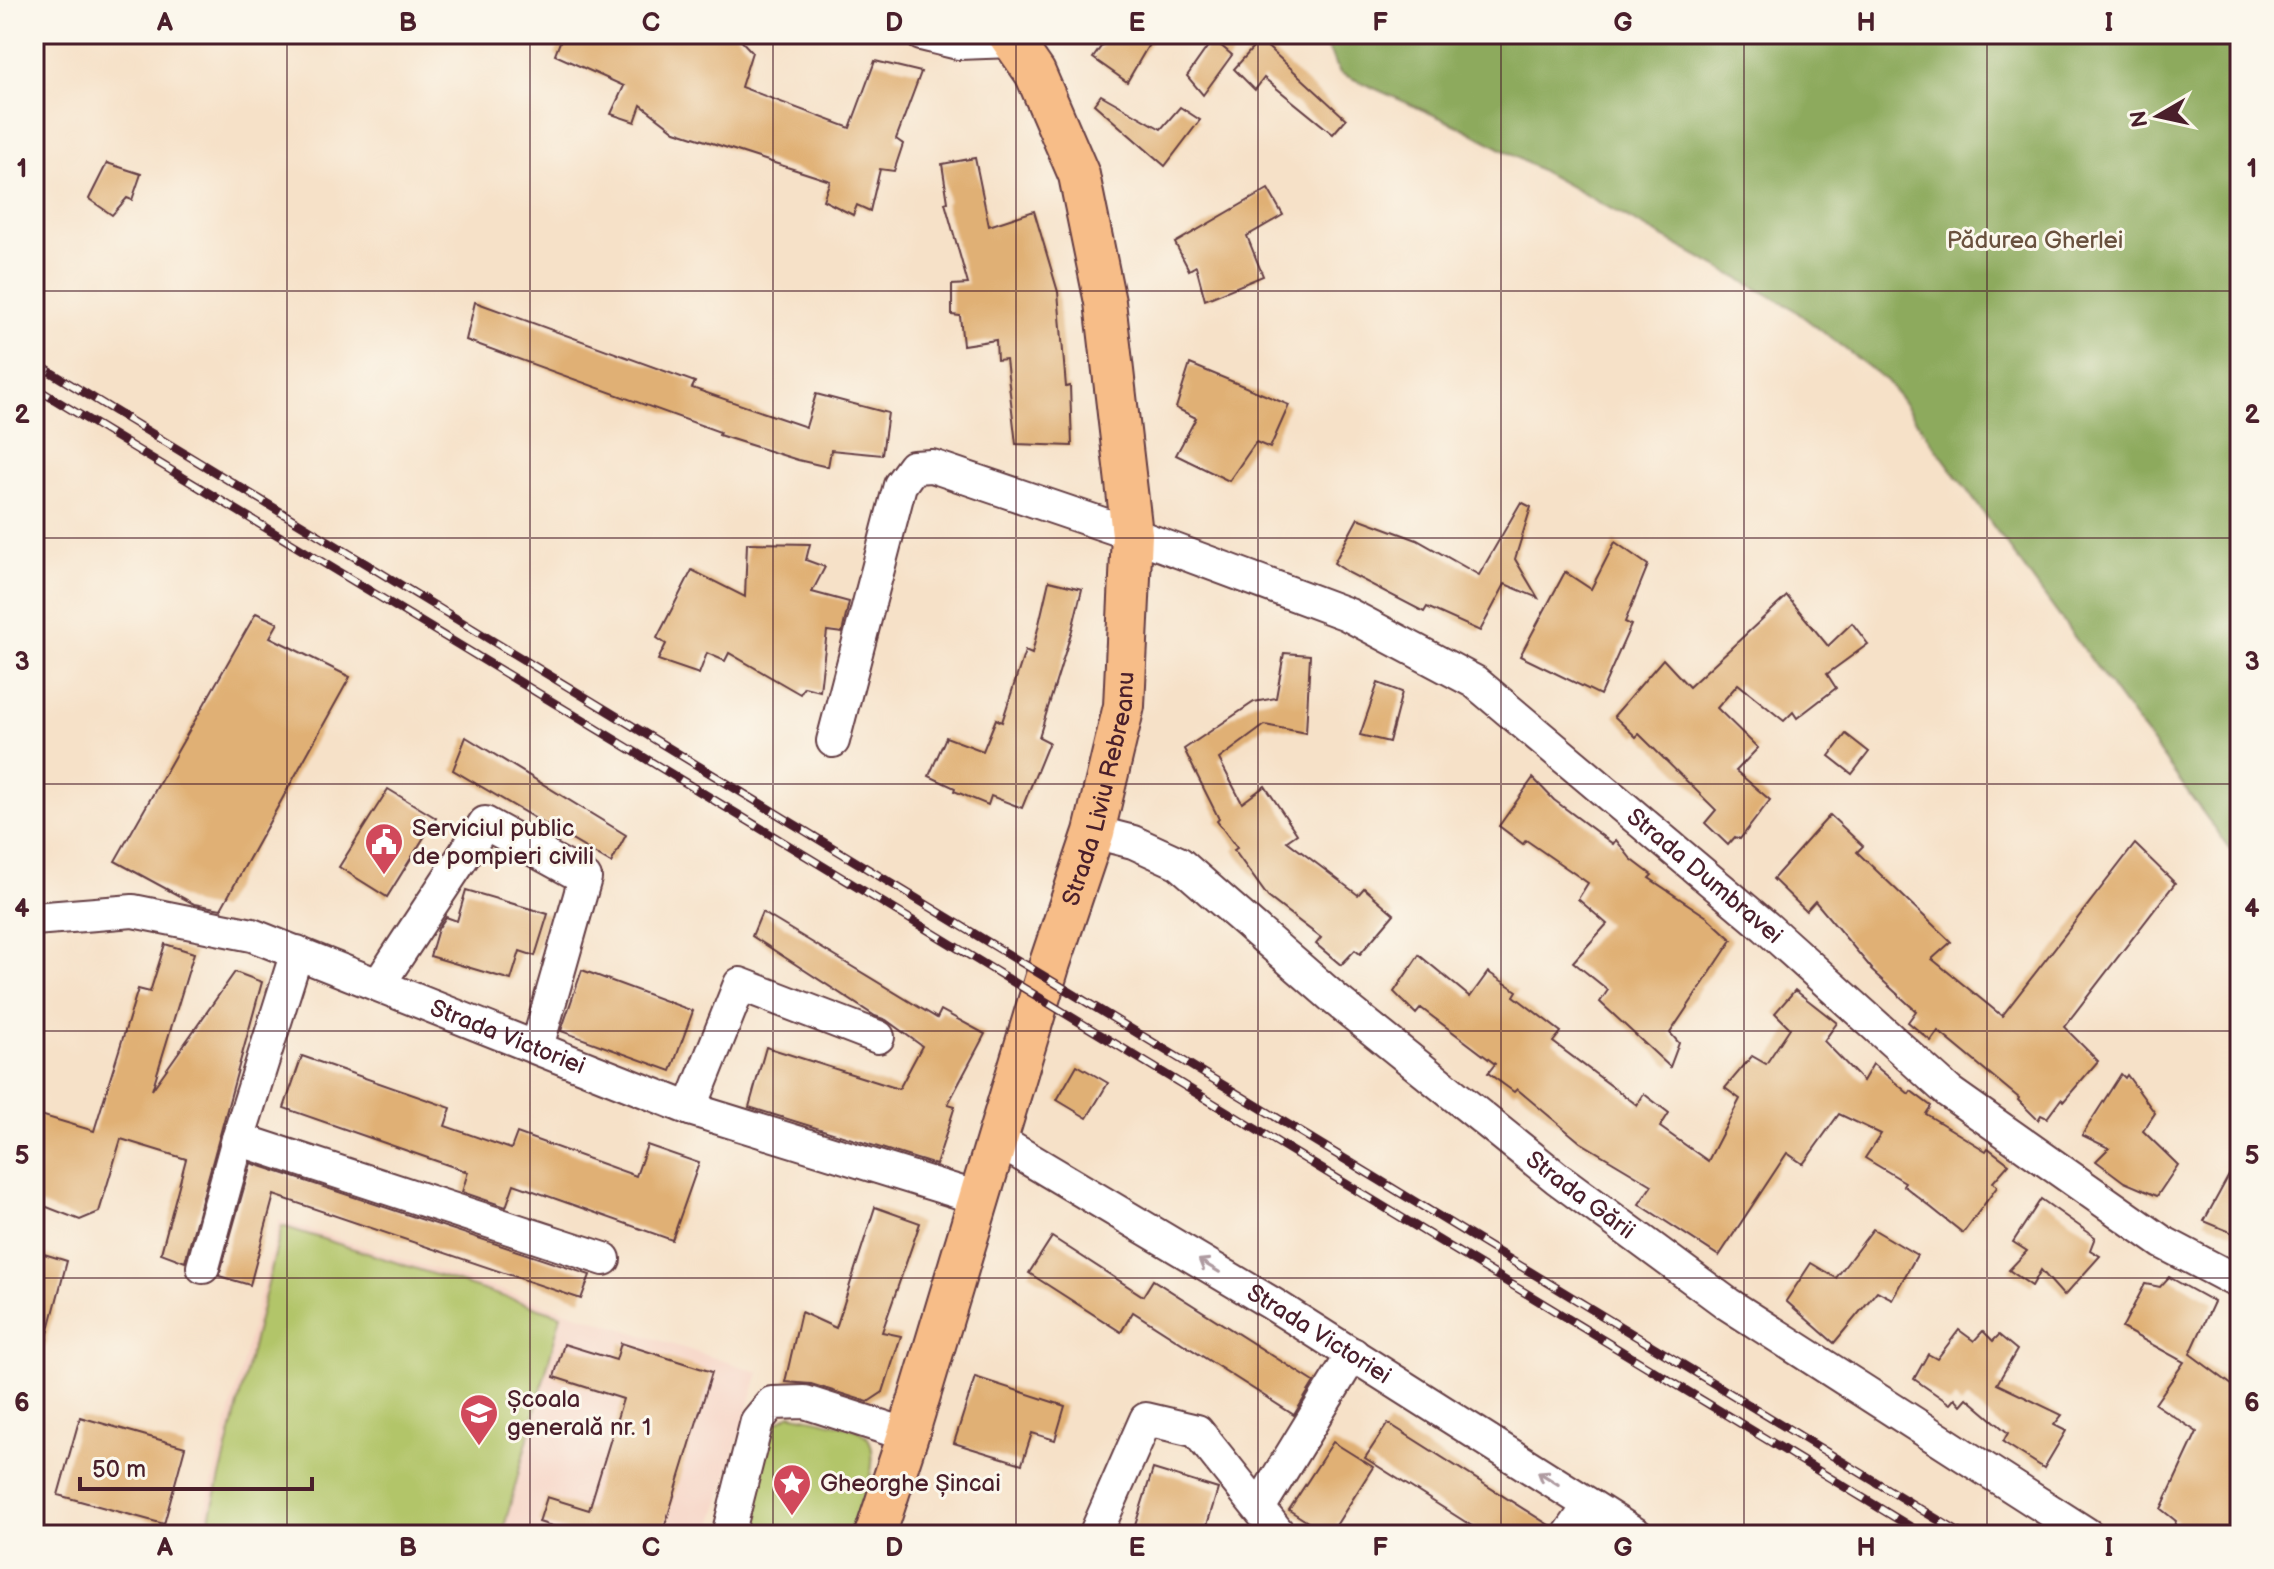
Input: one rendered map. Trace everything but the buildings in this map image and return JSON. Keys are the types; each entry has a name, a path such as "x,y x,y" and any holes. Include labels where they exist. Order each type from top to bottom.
{"main road":[{"name":"Strada Liviu Rebreanu","path":"875,1535 1050,963 1094,832 1124,706 1132,534 1105,302 1079,175 1029,60 1011,38"}],"street":[{"path":"921,34 958,43 1011,38"},
{"name":"Strada Dumbravei","path":"833,741 900,485 913,467 932,466 1132,534 1347,614 1475,682 1766,927 1949,1092 2162,1242 2240,1283"},
{"path":"379,984 485,823 585,878 537,1047"},
{"name":"Strada Gării","path":"1094,832 1133,842 1179,863 1336,1000 1557,1178 1728,1304 2088,1535"},
{"name":"Strada Victoriei","path":"34,919 133,911 252,935 690,1109 978,1198"},
{"path":"203,1267 238,1139 297,952"},
{"path":"690,1109 740,984 878,1037"},
{"path":"238,1139 604,1259"},
{"name":"Strada Victoriei","path":"997,1140 1271,1303 1637,1535"},
{"path":"1259,1508 1353,1354"},
{"path":"728,1535 757,1421 772,1403 805,1402 908,1435"},
{"path":"1095,1535 1146,1419 1197,1431 1280,1535"},
{"path":"1569,1535 1590,1505"}],"shaded area":[{"name":"Școala generală nr. 1","path":"279,1220 759,1372 709,1535 243,1535 202,1523"}],"green space":[{"name":"Pădurea Gherlei","path":"1321,34 2240,34 2240,863 1887,381 1789,306 1463,128 1340,73"},
{"name":"Școala generală nr. 1","path":"282,1226 561,1315 502,1535 276,1535 210,1518"},
{"path":"790,1414 849,1427 863,1433 870,1441 872,1467 869,1482 851,1535 743,1535 769,1428"}],"railway":[{"path":"34,362 1963,1535"},
{"path":"34,387 1924,1535"}],"place":[{"name":"Serviciul public de pompieri civili","path":"384,876"},
{"name":"Școala generală nr. 1","path":"479,1447"},
{"name":"Gheorghe Șincai","path":"792,1517"}]}
